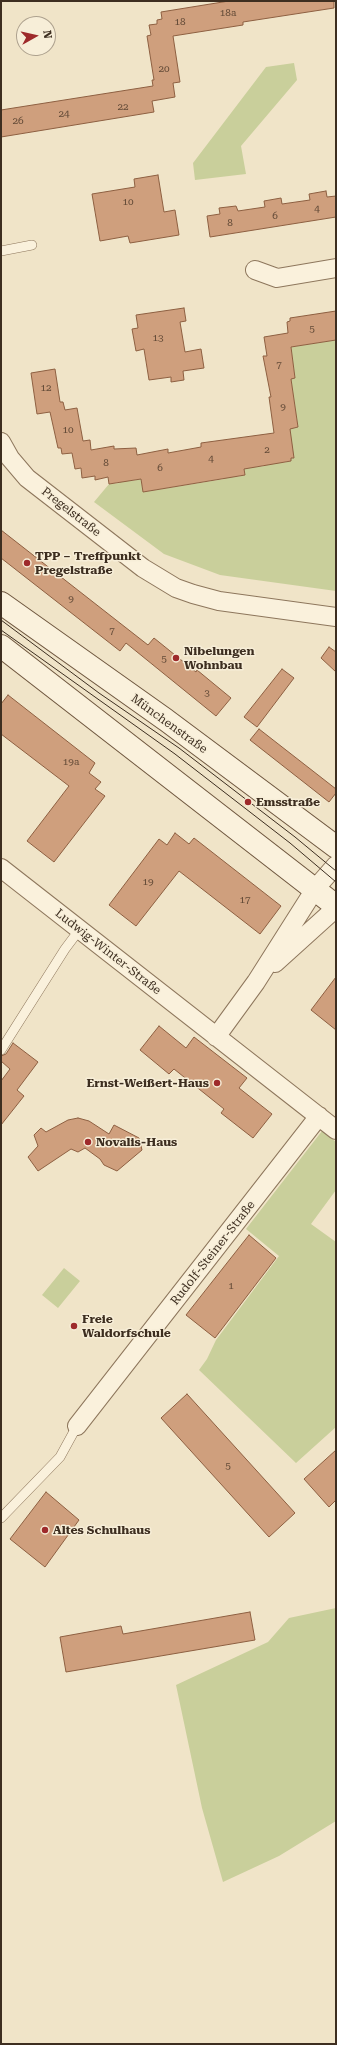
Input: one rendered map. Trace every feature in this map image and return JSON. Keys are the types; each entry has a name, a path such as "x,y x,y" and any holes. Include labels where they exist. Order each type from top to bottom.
{"main road":[{"name":"Münchenstraße","path":"1,603 166,720 336,847"},
{"path":"1,646 315,889 336,907"}],"street":[{"path":"255,270 277,278 336,268"},
{"name":"Pregelstraße","path":"1,442 10,458 27,478 144,568 176,588 219,601 336,617"},
{"path":"216,1037 256,982 315,889 336,865"},
{"name":"Ludwig-Winter-Straße","path":"1,868 336,1130"},
{"path":"256,982 336,907"},
{"name":"Rudolf-Steiner-Straße","path":"77,1426 319,1116"}],"lane":[{"path":"1,250 32,245"},
{"path":"1,1050 65,949 80,929"},
{"path":"1,1518 60,1457 77,1426"}],"green space":[{"path":"294,63 297,80 241,146 246,174 195,180 193,163 266,67"},
{"path":"336,340 336,591 220,575 164,554 94,502 109,484 120,483 119,476 129,474 131,481 141,479 143,492 224,479 234,469 236,477 245,475 243,464 256,467 264,466 264,462 281,460 282,463 291,461 291,458 294,458 287,429 298,427 291,379 295,378 291,347"},
{"path":"322,1131 336,1142 336,1190 311,1224 336,1242 336,1427 296,1463 199,1370 207,1359 216,1340 279,1256 246,1229"},
{"path":"64,1268 80,1281 58,1308 42,1295"},
{"path":"336,1608 336,1821 279,1856 223,1882 202,1808 176,1685 268,1642 289,1618"}],"building":[{"path":"229,1 334,1 334,8 243,22 243,25 173,36 180,82 173,83 175,97 152,101 154,112 1,137 1,110 153,86 152,80 154,80 147,36 151,35 149,25 157,24 157,20 162,19 161,12"},
{"path":"158,175 164,212 175,210 179,235 130,243 128,236 100,241 92,194 135,187 134,179"},
{"path":"326,191 327,197 336,196 336,217 210,237 207,216 220,214 219,208 236,206 238,211 265,207 264,201 281,198 282,204 310,200 309,194"},
{"path":"184,308 186,321 180,322 185,352 201,349 204,368 183,371 184,380 171,382 171,377 149,380 144,349 136,351 132,329 138,328 136,315"},
{"path":"336,311 336,340 291,347 295,378 291,379 298,427 290,429 294,458 291,458 291,461 244,469 245,475 143,492 141,479 109,484 108,477 95,480 95,476 82,478 81,468 75,469 72,453 62,454 61,448 58,448 50,412 37,414 31,373 55,369 60,402 63,402 65,410 77,408 83,441 90,440 91,450 114,446 114,449 136,448 137,455 168,449 168,453 201,447 201,443 274,433 269,397 271,397 263,356 267,356 264,337 288,333 287,322 290,321 290,318"},
{"path":"1,530 148,645 154,638 231,698 216,716 126,643 120,651 1,558"},
{"path":"329,647 336,652 336,672 321,658"},
{"path":"282,669 294,678 257,727 244,717"},
{"path":"8,695 95,763 89,773 101,782 95,789 105,796 54,862 27,841 69,786 1,734 1,704"},
{"path":"259,729 336,789 336,793 329,802 250,740"},
{"path":"175,833 189,844 194,838 281,906 260,934 179,871 136,926 109,905 159,839 167,845"},
{"path":"336,977 336,1030 311,1010"},
{"name":"Ernst-Weißert-Haus","path":"159,1026 186,1048 194,1037 247,1078 239,1088 272,1114 253,1138 221,1113 224,1109 174,1069 169,1074 140,1050"},
{"path":"13,1043 38,1062 17,1090 24,1096 1,1125 1,1081 10,1069 1,1061 1,1056 6,1054"},
{"name":"Novalis-Haus","path":"78,1118 89,1121 109,1134 114,1125 139,1138 142,1150 117,1171 104,1165 100,1159 85,1148 78,1152 71,1149 38,1171 28,1157 38,1146 34,1135 41,1128 46,1132 68,1120"},
{"path":"249,1235 276,1258 215,1338 186,1315"},
{"path":"187,1394 295,1513 269,1537 161,1418"},
{"path":"336,1450 336,1500 329,1507 304,1479"},
{"name":"Altes Schulhaus","path":"46,1492 79,1520 45,1567 10,1539"},
{"path":"250,1612 255,1640 66,1672 60,1637 121,1626 123,1634"}],"tram line":[{"path":"1,620 99,693 179,748 295,837 336,871"},
{"path":"1,630 175,754 290,843 336,882"}],"place":[{"name":"TPP – Treffpunkt Pregelstraße","path":"27,563"},
{"name":"Nibelungen Wohnbau","path":"176,658"},
{"name":"Emsstraße","path":"248,802"},
{"name":"Ernst-Weißert-Haus","path":"217,1083"},
{"name":"Novalis-Haus","path":"88,1142"},
{"name":"Freie Waldorfschule","path":"74,1326"},
{"name":"Altes Schulhaus","path":"45,1530"}]}
